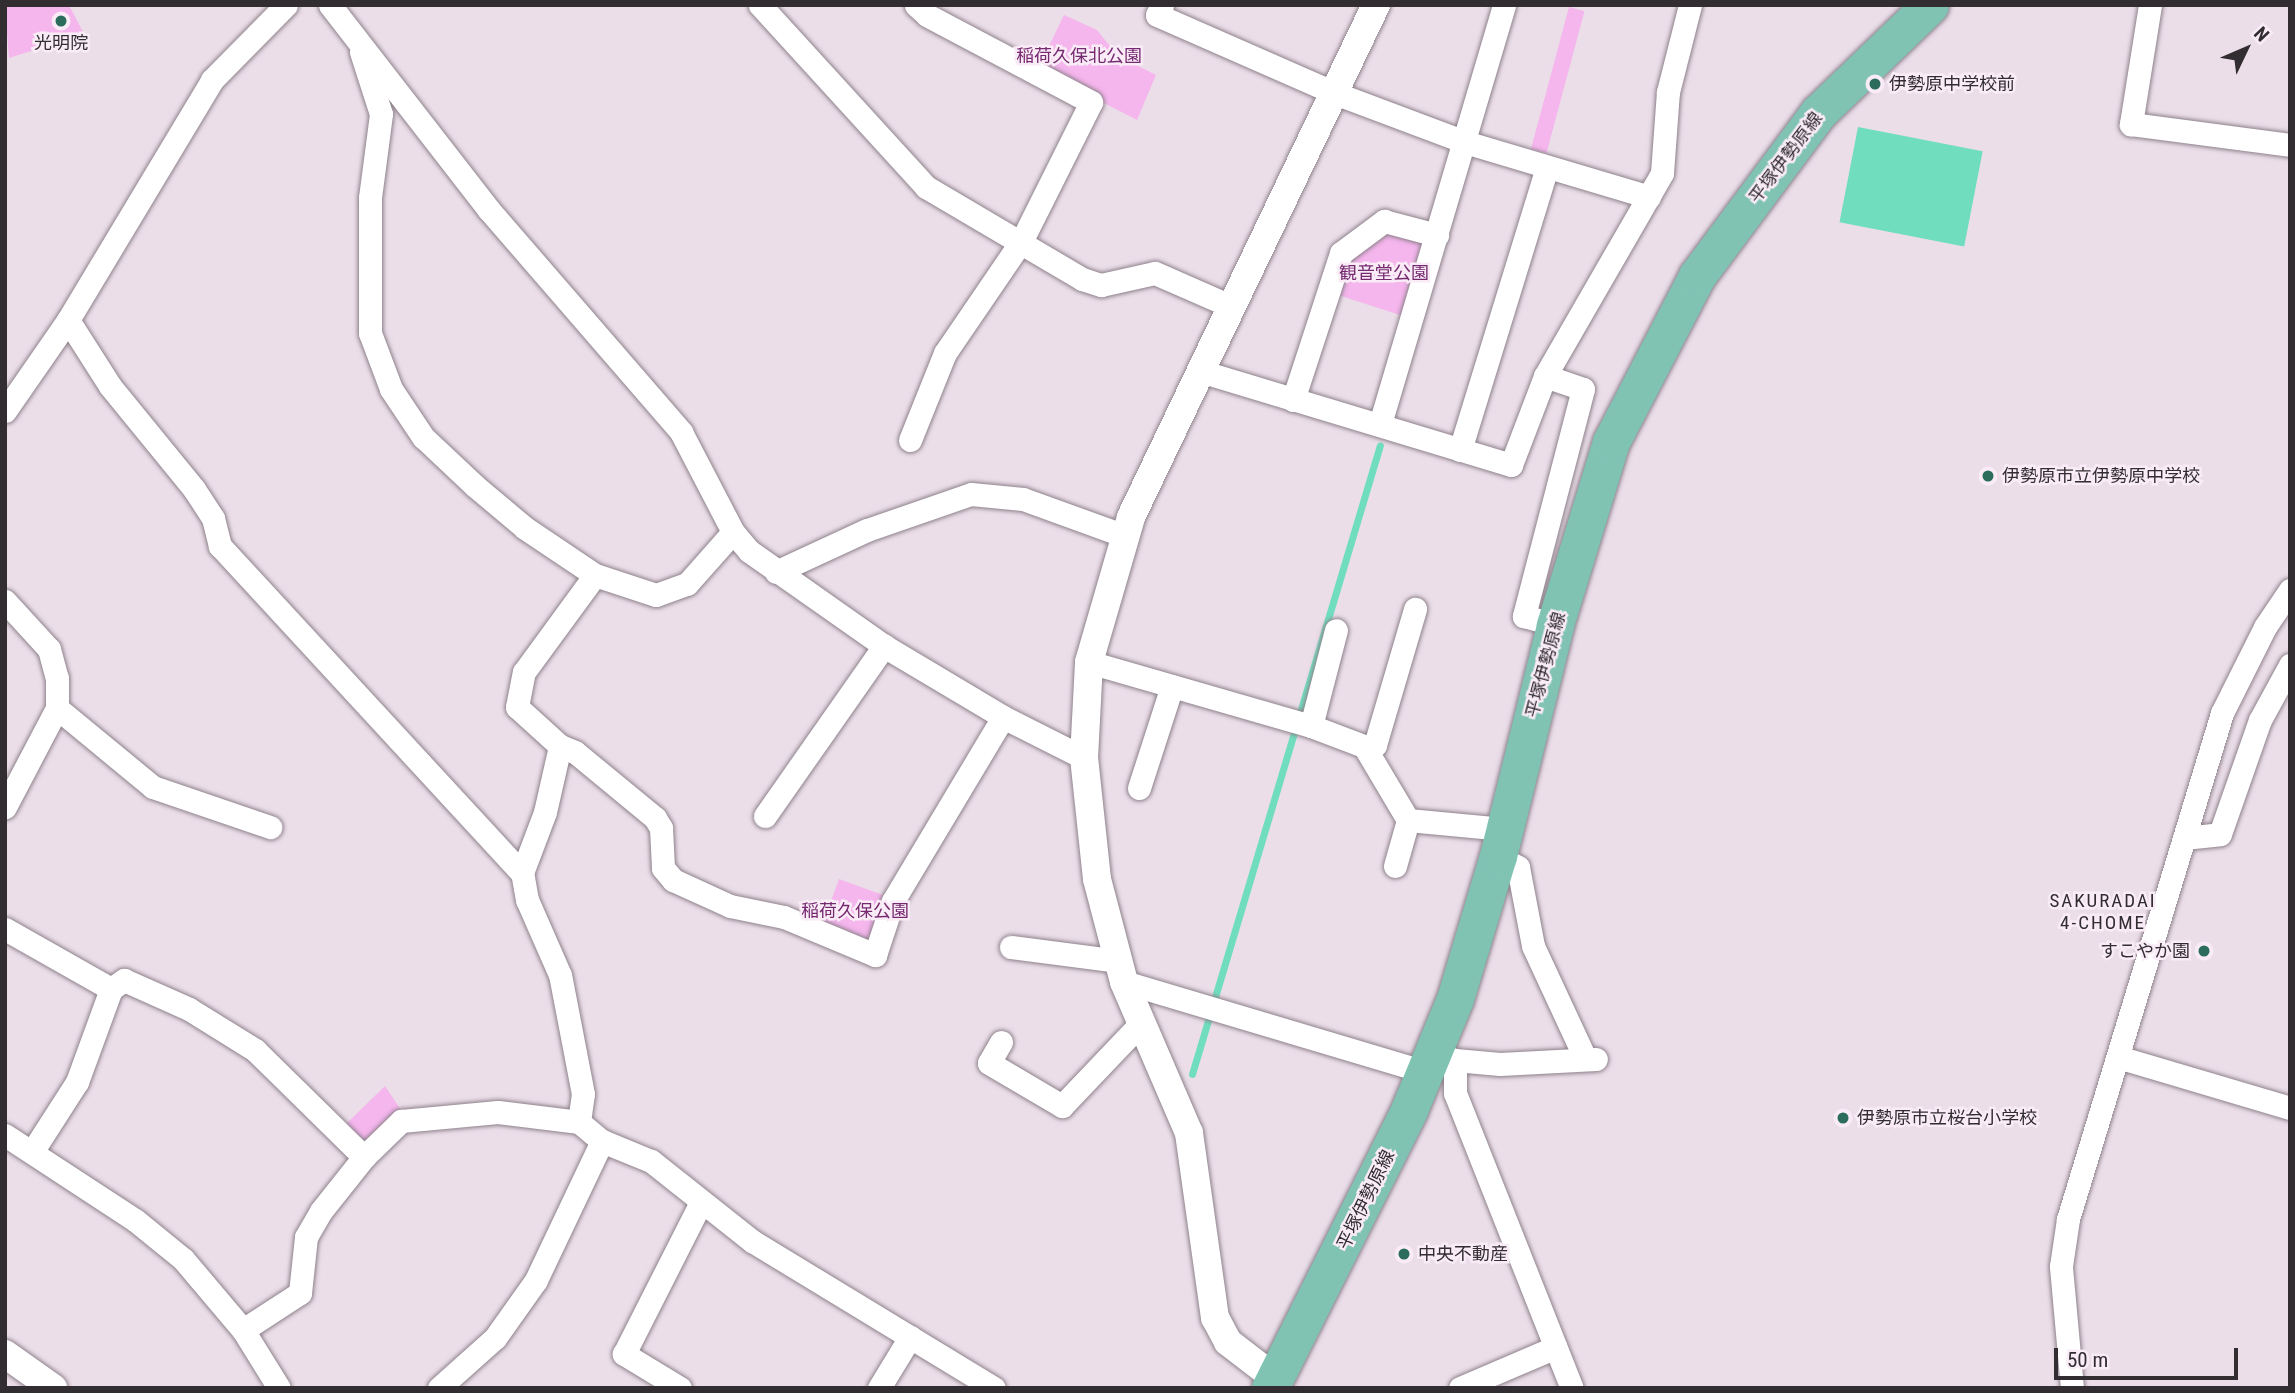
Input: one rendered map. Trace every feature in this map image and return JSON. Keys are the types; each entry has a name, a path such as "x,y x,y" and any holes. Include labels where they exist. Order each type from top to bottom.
{"main road":[{"name":"平塚伊勢原線","path":"1273,1384 1438,1061 1501,842 1555,625 1611,442 1697,276 1819,112 1930,5"}],"street":[{"path":"5,411 68,320 212,80 286,5"},
{"path":"330,5 489,210 681,432 733,532 776,572 884,646 1003,717 1084,758"},
{"path":"760,5 926,187 1022,240 1082,279 1101,285 1155,273 1230,306"},
{"path":"910,440 945,352 1022,240 1091,102 926,15 916,5"},
{"path":"1162,5 1157,15 1332,92 1465,142 1649,197"},
{"path":"1273,1384 1228,1342 1215,1318 1189,1133 1121,972 1097,879 1084,758 1089,662 1125,536 1230,306 1376,5"},
{"path":"1380,424 1504,5"},
{"path":"1200,371 1511,465 1545,376 1662,173 1668,92 1690,5"},
{"path":"2150,5 2131,124 2290,145"},
{"path":"361,45 362,64 381,114 370,198 370,333 391,389 423,438 525,528 595,575 656,595 687,584 733,532"},
{"path":"1460,450 1547,167"},
{"path":"1293,400 1341,253 1384,220 1437,234"},
{"path":"68,320 110,386 194,489 213,518 220,546 522,873"},
{"path":"1545,376 1583,389 1524,616 1555,625"},
{"path":"776,572 867,530 971,494 1023,499 1125,536"},
{"path":"595,575 524,672 517,707 560,746 575,752 655,818 661,828 663,868 673,880 730,906 784,917 875,955 893,901 1003,717"},
{"path":"2072,1388 2061,1266 2068,1219 2222,713 2265,627 2290,590"},
{"path":"5,601 49,649 57,678 57,708 5,807"},
{"path":"1368,752 1375,746 1415,608"},
{"path":"1311,726 1336,630"},
{"path":"765,816 884,646"},
{"path":"1011,947 1121,972 1438,1061 1500,1064 1591,1058 1533,946 1518,867 1501,842 1408,820 1364,746 1311,726 1089,662"},
{"path":"2184,838 2220,834 2260,720 2290,665"},
{"path":"1139,788 1172,685"},
{"path":"57,708 153,787 270,827"},
{"path":"560,746 545,812 522,873 527,900 560,975 583,1094 579,1122"},
{"path":"1395,866 1408,820"},
{"path":"5,929 111,989"},
{"path":"32,1152 77,1082 111,989 124,980 189,1009 255,1050 364,1157"},
{"path":"1001,1042 986,1067 1062,1106 1141,1024"},
{"path":"2118,1057 2290,1108"},
{"path":"1438,1061 1455,1093 1572,1388"},
{"path":"243,1330 300,1293 306,1237 364,1157 401,1121 498,1112 579,1122 602,1141 651,1161 752,1241 994,1388"},
{"path":"5,1135 135,1220 183,1259 243,1330 279,1388"},
{"path":"439,1388 495,1338 536,1280 602,1141"},
{"path":"680,1388 624,1354 701,1202"},
{"path":"879,1388 910,1338"},
{"path":"1460,1388 1556,1347"},
{"path":"5,1353 53,1388"}],"green space":[{"name":"光明院","path":"5,5 69,5 84,34 9,58"},
{"path":"1569,7 1584,11 1546,153 1531,149"},
{"name":"稲荷久保北公園","path":"1064,15 1097,30 1118,56 1156,75 1137,120 1038,69"},
{"name":"観音堂公園","path":"1387,228 1422,239 1428,246 1406,317 1335,294 1345,260"},
{"name":"稲荷久保公園","path":"839,879 887,896 870,943 822,926"},
{"path":"385,1086 401,1110 370,1141 358,1143 343,1127"}],"shaded area":[{"path":"1858,127 1983,151 1964,246 1839,222"}],"waterway":[{"path":"1192,1074 1380,445"}],"place":[{"name":"光明院","path":"61,21"},
{"name":"伊勢原中学校前","path":"1875,84"},
{"name":"伊勢原市立伊勢原中学校","path":"1988,476"},
{"name":"すこやか園","path":"2204,951"},
{"name":"伊勢原市立桜台小学校","path":"1843,1118"},
{"name":"中央不動産","path":"1404,1254"}],"district":[{"name":"SAKURADAI 4-CHOME","path":"2103,912"}]}
